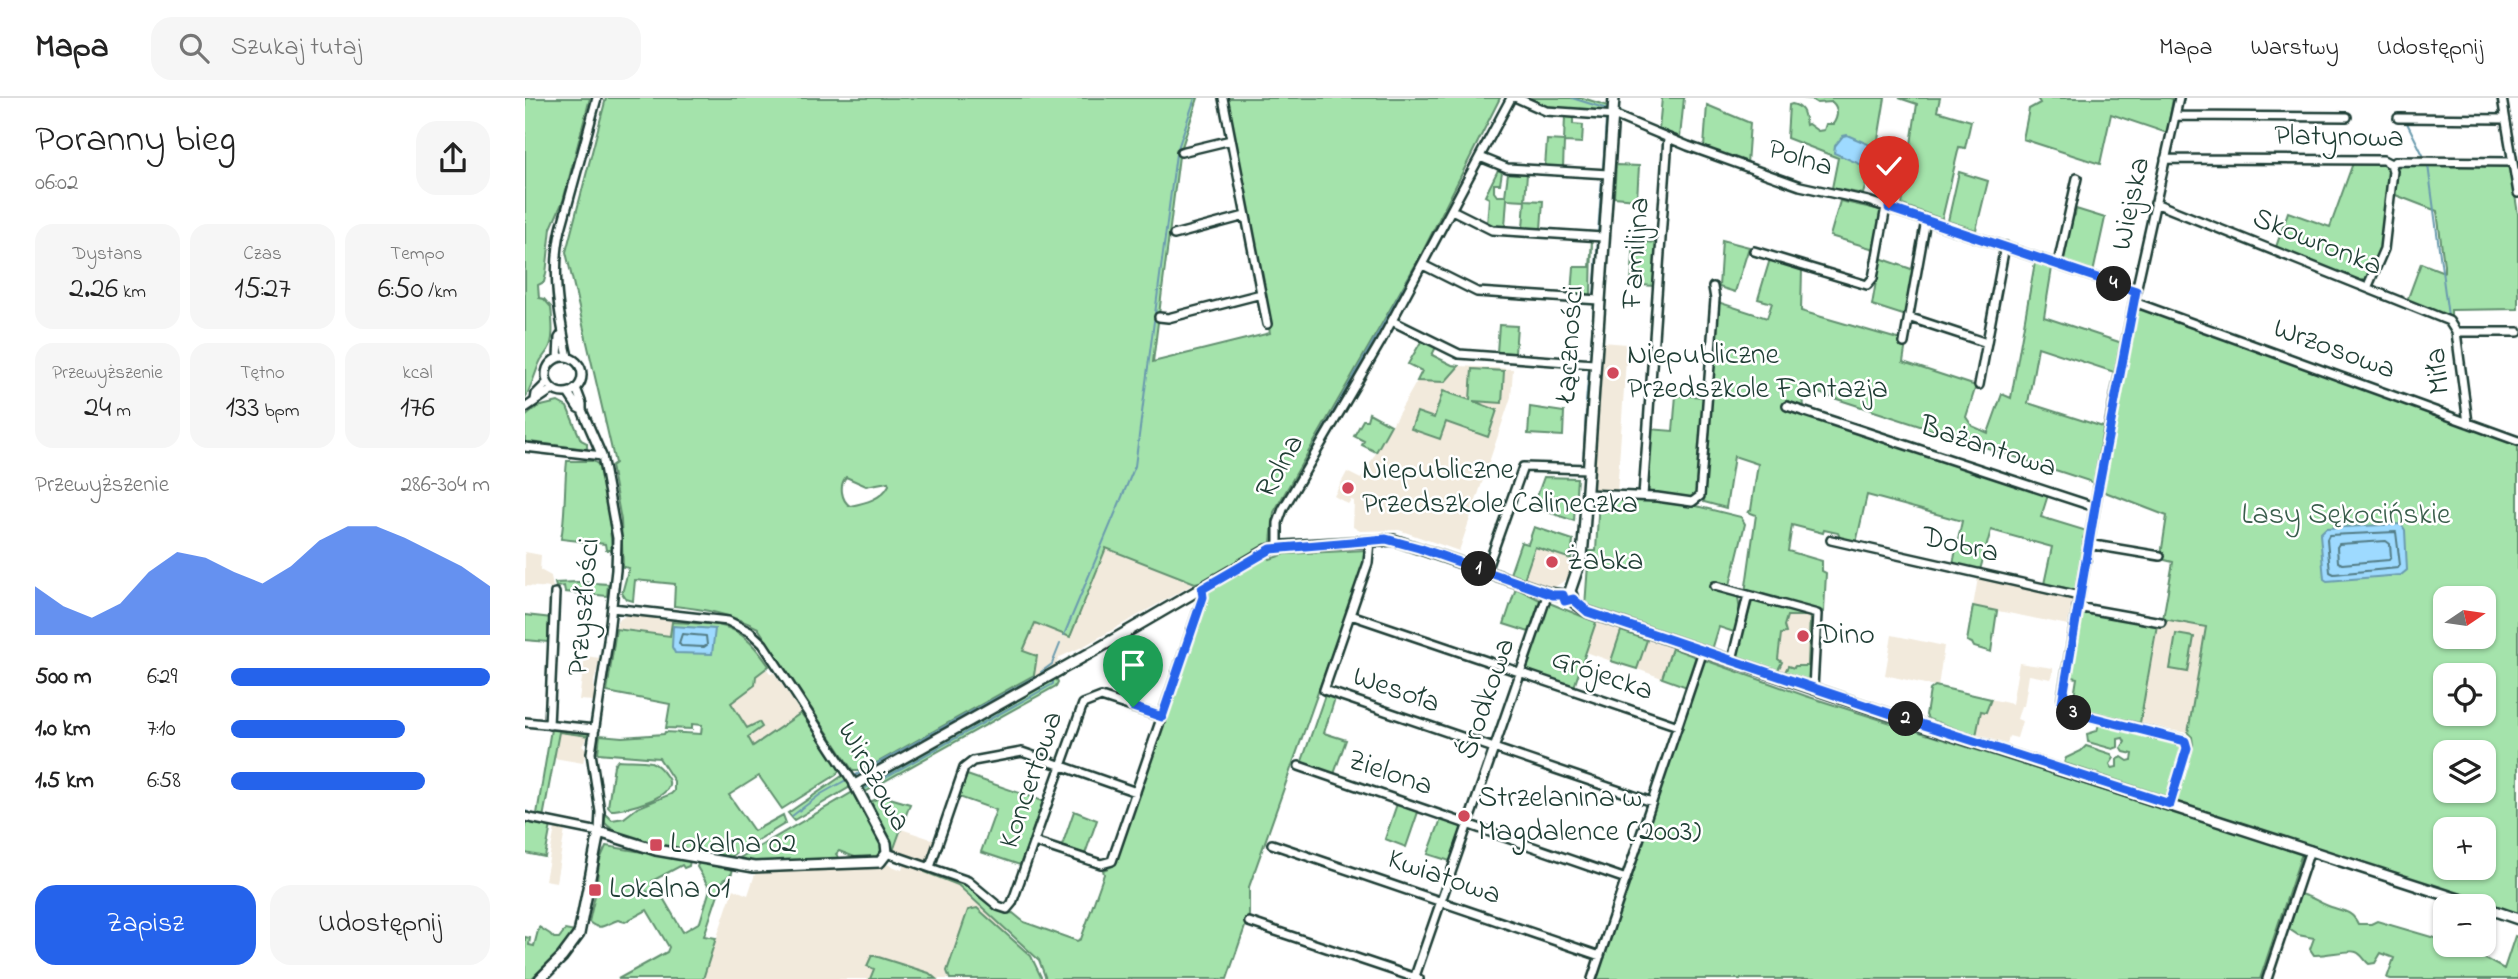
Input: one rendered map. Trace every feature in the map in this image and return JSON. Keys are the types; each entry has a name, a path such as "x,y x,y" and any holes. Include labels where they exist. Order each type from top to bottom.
{"street":[{"path":"568,357 561,335 557,279 559,239 597,98"},
{"path":"1223,98 1267,324"},
{"name":"Rolna","path":"855,785 1262,553 1278,548 1278,523 1283,509 1392,321 1511,98"},
{"name":"Polna","path":"1517,98 1546,111 1612,116 1800,186 1886,206 2136,291"},
{"name":"Łączności","path":"1569,595 1582,556 1614,98"},
{"name":"Wiejska","path":"2170,804 2187,748 2185,741 2095,719 2064,708 2062,697 2136,291 2178,98"},
{"path":"2502,98 2518,193"},
{"path":"2175,116 2347,117"},
{"path":"2398,118 2505,119"},
{"name":"Familijna","path":"1643,496 1668,138"},
{"path":"1181,152 1231,140"},
{"path":"1480,157 1507,169 1608,174"},
{"name":"Platynowa","path":"2165,159 2383,160 2391,164 2397,161 2513,162"},
{"path":"2367,288 2384,249 2393,171 2391,164"},
{"path":"2058,263 2077,178"},
{"name":"Skowronka","path":"2155,203 2449,321 2456,332"},
{"path":"1754,251 1867,285 1873,278 1886,206"},
{"path":"1452,211 1492,230 1603,237"},
{"path":"1174,235 1245,216"},
{"path":"1903,343 1926,220"},
{"path":"1979,385 2005,246"},
{"path":"1423,265 1475,292 1599,300"},
{"path":"1587,494 1666,497 1692,502 1697,500 1702,490 1715,299 1713,287"},
{"path":"1159,317 1168,318 1261,295"},
{"name":"Wrzosowa","path":"2134,302 2518,441"},
{"path":"1911,318 1987,343"},
{"path":"1392,321 1459,354 1594,364"},
{"name":"Miła","path":"2468,423 2456,332 2518,332"},
{"path":"558,358 561,335"},
{"path":"568,357 577,362 581,370 581,381 568,393 560,393 550,386 545,375 547,367 558,358 568,357"},
{"path":"525,408 550,386"},
{"name":"Przyszłości","path":"576,388 601,456 617,538 612,608 591,764 600,812 599,832"},
{"name":"Przyszłości","path":"568,393 582,410"},
{"name":"Bażantowa","path":"1787,406 2095,506"},
{"path":"525,447 601,456"},
{"path":"1486,571 1523,467 1588,469"},
{"path":"1278,548 1386,539 1398,541 1548,593 1569,595 1588,612 1703,651 2443,894"},
{"name":"Dobra","path":"1831,540 2079,596"},
{"path":"1351,615 1368,563 1370,541"},
{"path":"2088,544 2160,556"},
{"path":"1715,586 1817,614 1813,688"},
{"path":"1034,842 1101,864 1110,863 1114,858 1203,597 1202,589"},
{"path":"549,724 555,593"},
{"name":"Środkowa","path":"1416,978 1548,593"},
{"path":"1732,660 1748,595"},
{"path":"2077,607 2161,622"},
{"name":"Wirażowa","path":"599,832 656,850 754,867 874,864 885,859 887,853 886,843 855,785 763,645 750,632 728,621 612,608"},
{"name":"Grójecka","path":"1351,615 1678,726"},
{"name":"Wesoła","path":"1351,615 1324,690 1652,802"},
{"path":"1592,979 1703,651"},
{"name":"Koncertowa","path":"930,867 968,881 1000,908 1007,909 1012,903 1080,709 1085,702 1102,697 1162,717"},
{"path":"525,722 594,729"},
{"path":"887,853 930,867 968,763 1022,752 1136,792"},
{"name":"Zielona","path":"1299,766 1626,879"},
{"path":"525,817 599,832 579,934 562,957 540,979"},
{"name":"Kwiatowa","path":"1272,844 1600,956"},
{"path":"2267,979 2309,850"},
{"path":"2496,912 2518,919"},
{"path":"1249,922 1416,978"}],"shaded area":[{"path":"1602,342 1627,344 1617,493 1597,493 1593,488"},
{"path":"1459,366 1513,369 1511,397 1459,551 1399,530 1360,531 1353,527 1354,501 1351,500 1348,504 1334,496 1347,472 1361,479 1417,381 1445,382"},
{"path":"1106,547 1195,583 1060,657 1054,667 1034,679 1037,656 1023,651 1035,623 1070,637"},
{"path":"1535,547 1573,560 1571,576 1552,589 1524,579"},
{"path":"525,552 541,555 540,570 551,576 553,588 525,586"},
{"path":"1978,578 2073,599 2068,625 1973,606"},
{"path":"1750,604 1812,614 1811,684 1738,660 1736,655"},
{"path":"627,615 672,619 670,636 616,629 617,621"},
{"path":"2162,619 2206,626 2188,733 2142,726 2140,723 2157,625"},
{"path":"1596,622 1621,631 1611,661 1586,652"},
{"path":"1892,635 1944,646 1938,687 2012,704 2019,663 2053,668 2053,674 2051,679 2029,675 2024,706 2021,706 2017,719 2022,721 2017,738 2009,736 2006,748 1928,719 1926,715 1930,690 1934,686 1885,675"},
{"path":"1647,640 1672,648 1662,678 1637,669"},
{"path":"585,656 600,658 594,681 594,701 579,700"},
{"path":"767,669 774,673 801,713 753,746 748,737 762,727 747,729 731,703 755,685 756,676"},
{"path":"559,732 588,736 582,746 586,749 583,763 554,758"},
{"path":"555,828 565,830 556,882 545,880"},
{"path":"901,829 934,840 927,861 893,852"},
{"path":"905,862 928,869 958,885 1008,930 1005,933 977,908 947,976 950,979 703,979 733,889 748,895 756,871 865,868 887,864 902,870"}],"green space":[{"path":"525,98 590,98 563,201 551,228 544,282 538,285 539,298 544,299 551,307 552,341 525,399"},
{"path":"606,98 1198,98 1179,156 1153,362 1270,333 1226,98 1500,98 1420,257 1274,512 1271,542 1195,583 1106,548 1070,637 1035,623 1023,651 1037,656 1034,675 862,771 853,771 758,628 717,613 674,606 675,584 635,580 633,601 626,599 622,593 629,568 623,567 621,520 611,466 615,463 566,252","holes":["846,477 866,486 888,482 889,485 873,500 850,506 843,496 842,488"]},
{"path":"1523,98 1583,98 1608,106 1608,109 1601,112 1553,109"},
{"path":"1662,98 1684,98 1680,137 1659,129"},
{"path":"1802,98 1885,98 1878,140 1863,194 1832,188 1838,158 1787,138 1789,105 1799,107 1806,125 1818,131 1824,130 1826,124 1833,124 1836,118 1837,110 1832,102 1817,103"},
{"path":"1899,98 1940,98 1937,111 1971,121 1965,148 1959,147 1942,219 1902,205 1917,104"},
{"path":"2037,98 2173,99 2167,133 2111,114 2100,164 2023,139 2029,109 2040,103"},
{"path":"1707,105 1750,123 1747,164 1704,147"},
{"path":"1565,117 1573,117 1573,124 1583,125 1582,143 1564,142 1563,168 1545,167 1547,140 1564,141"},
{"path":"2353,163 2382,163 2390,167 2382,239 2374,267 2367,279 2360,281 2275,250 2288,212 2330,227"},
{"path":"2400,163 2503,164 2511,170 2518,214 2518,309 2451,310 2451,318 2407,301 2421,263 2444,272 2444,265 2437,211 2393,194 2396,168"},
{"path":"1616,165 1639,166 1637,199 1614,197"},
{"path":"1498,170 1502,172 1500,184 1494,184 1497,196 1505,196 1508,173 1527,174 1525,200 1507,199 1505,227 1487,225 1489,198 1485,196"},
{"path":"1959,172 1988,181 1976,230 1948,221"},
{"path":"1525,200 1543,201 1541,229 1523,228"},
{"path":"1840,201 1881,210 1874,249 1830,236"},
{"path":"2076,209 2105,218 2093,273 2088,269 2067,264 2063,259"},
{"path":"1592,240 1591,297 1572,294 1574,267 1590,267"},
{"path":"1722,240 1749,247 1735,292 1719,287"},
{"path":"1634,241 1657,243 1653,286 1631,284"},
{"path":"1880,258 1914,270 1906,316 1872,305"},
{"path":"1770,259 1802,269 1801,311 1901,340 1906,343 1903,362 1976,386 1966,417 1972,426 1988,433 2002,394 2011,398 2035,262 2052,268 2044,317 2122,343 2117,373 2038,347 2028,403 2106,428 2095,483 1803,388 1804,410 1786,404 1785,409 2048,495 2041,517 2087,531 2083,538 2086,541 2077,590 2044,584 2052,547 1991,530 1980,570 1953,564 1962,521 1867,495 1856,543 1841,540 1838,533 1824,530 1823,533 1792,525 1788,551 1822,561 1822,571 1826,573 1824,612 1820,610 1818,613 1745,593 1756,515 1748,512 1751,510 1758,464 1734,456 1726,508 1704,502 1718,302 1767,318 1772,303 1758,299"},
{"name":"Lasy Sękocińskie","path":"2137,305 2518,443 2518,914 2496,907 2496,894 2457,894 2175,802 2193,745 2192,737 2188,733 2206,627 2163,619 2173,562 2165,560 2161,555 2167,516 2100,490"},
{"path":"1499,325 1517,326 1515,353 1497,352"},
{"path":"1422,340 1436,347 1432,355 1459,366 1445,382 1417,381 1422,371 1408,364"},
{"path":"1472,369 1504,371 1502,403 1473,401 1497,410 1488,437 1446,422 1440,439 1411,429 1417,412 1434,418 1443,391 1470,400"},
{"path":"1676,395 1706,397 1699,490 1691,500 1648,494 1646,491 1650,429 1673,431"},
{"path":"558,402 567,407 581,440 587,443 587,449 530,442 525,445 525,417 537,407"},
{"path":"1530,407 1564,412 1563,436 1528,434"},
{"path":"1369,413 1391,425 1376,452 1362,445 1364,441 1354,436 1363,420 1367,420"},
{"path":"567,461 593,461 599,465 608,506 612,550 606,550 605,544 561,539"},
{"path":"1544,477 1577,478 1574,521 1533,507"},
{"path":"1599,497 1668,499 1741,517 1745,524 1730,585 1717,581 1714,589 1738,597 1740,613 1734,632 1719,627 1712,650 1585,606 1589,551 1596,551"},
{"path":"1534,527 1573,540 1571,559 1535,547 1524,579 1510,574 1521,542 1528,544"},
{"path":"1366,550 1367,554 1249,887 1249,915 1227,979 1046,979 1039,960 958,885 925,872 924,868 963,882 1006,914 1013,913 1024,922 1077,941 1081,939 1104,874 1103,870 1113,866 1210,586 1267,554 1270,559 1285,554"},
{"path":"555,583 608,584 607,596 565,592 564,586 556,587"},
{"path":"1516,588 1540,600 1529,632 1504,624"},
{"path":"1753,599 1815,617 1811,684 1797,680 1797,677 1785,672 1788,666 1808,666 1810,616 1787,616 1784,626 1786,633 1781,634 1778,659 1782,662 1777,672 1738,660 1736,655"},
{"path":"1547,602 1596,622 1574,687 1524,669"},
{"path":"1973,606 1997,611 1991,652 1974,647 1967,641"},
{"path":"2079,611 2157,625 2140,723 2072,709 2077,678 2068,676"},
{"path":"525,615 552,618 552,626 548,626 548,642 525,640"},
{"path":"672,622 728,628 748,640 769,666 756,676 755,685 731,703 747,728 759,722 762,727 748,737 753,746 801,713 840,769 836,775 782,809 759,776 729,795 754,831 783,815 786,823 730,857 645,842 615,831 605,823 607,815 612,820 624,818 637,808 671,794 674,791 674,781 659,758 598,753 600,735 622,737 665,732 701,734 702,725 692,724 692,729 666,728 670,704 607,692 616,629 670,636"},
{"path":"1621,631 1647,640 1637,669 1611,661"},
{"path":"2176,634 2194,637 2188,672 2170,669"},
{"path":"1672,648 1697,659 1687,687 1662,678"},
{"path":"1702,659 1806,696 2302,853 2260,979 1594,979"},
{"path":"1055,676 1058,682 1056,686 865,792 865,783"},
{"path":"1935,686 1991,699 1986,712 1981,711 1976,736 1928,719 1926,715 1930,690"},
{"path":"1325,695 1335,698 1324,733 1346,740 1334,774 1301,764"},
{"path":"2099,724 2180,742 2183,749 2168,797 2064,763 2066,758 2086,746 2111,754 2114,758 2110,764 2112,768 2117,767 2117,759 2122,757 2128,761 2132,760 2133,754 2124,752 2121,748 2125,742 2123,738 2118,739 2118,747 2113,749 2088,742 2087,734 2097,731"},
{"path":"557,727 589,731 588,736 559,732 543,818 537,814 551,729"},
{"path":"618,760 647,761 655,764 667,777 669,784 666,791 649,801 611,810 608,807 614,765"},
{"path":"967,775 1043,801 1020,865 981,852 996,810 959,797"},
{"path":"845,776 850,787 794,820 788,813"},
{"path":"853,792 883,848 875,858 860,859 839,851 836,854 841,860 838,862 736,860"},
{"path":"883,796 910,804 893,851 870,802"},
{"path":"1397,804 1418,812 1406,847 1385,839"},
{"path":"1074,811 1097,820 1085,854 1062,846"},
{"path":"1441,819 1462,827 1450,861 1428,854"},
{"path":"525,820 551,825 545,857 525,853"},
{"path":"606,846 690,860 689,866 684,868 682,865 652,881 657,895 646,891 663,898 683,932 700,922 710,889 697,867 699,862 733,868 732,873 722,882 704,936 716,938 703,979 618,979 667,952 669,947 647,910 625,922 618,920 600,927 589,922 599,862"},
{"path":"2299,894 2347,912 2358,924 2377,921 2433,937 2433,957 2482,957 2504,969 2515,936 2518,937 2518,979 2391,979 2387,978 2394,958 2381,953 2375,963 2369,964 2353,951 2314,955 2310,949 2314,938 2298,935 2289,929"},
{"path":"977,908 1031,956 1042,979 950,979 947,971 968,910"},
{"path":"539,927 554,938 559,938 565,930 575,932 569,943 531,979 525,979 525,937 530,938 529,945 534,946"},
{"path":"872,955 929,973 936,979 870,979 874,969 867,966"}],"water":[{"path":"1847,135 1870,145 1868,165 1834,153 1835,146"},
{"path":"2401,524 2405,530 2407,570 2401,575 2327,581 2324,579 2320,534 2326,528"},
{"path":"673,626 715,629 712,654 675,653 672,647"}],"waterway":[{"path":"1064,635 1135,466 1176,154 1195,98"},
{"path":"1572,98 1607,109"},
{"path":"1450,205 1503,104"},
{"path":"1603,170 1606,120"},
{"path":"2407,123 2423,155"},
{"path":"2428,165 2448,316"},
{"path":"1598,233 1602,178"},
{"path":"1594,295 1598,240"},
{"path":"1283,501 1430,241"},
{"path":"1590,360 1594,303"},
{"path":"1586,402 1589,368"},
{"path":"1583,465 1586,411"},
{"path":"1579,532 1583,474"},
{"path":"1276,514 1281,506"},
{"path":"1578,538 1578,547"},
{"path":"1041,672 1052,664 1060,644"},
{"path":"856,775 1034,677"},
{"path":"866,788 1053,684 1053,680"},
{"path":"792,816 821,794 846,780"}],"place":[{"name":"Niepubliczne Przedszkole Fantazja","path":"1613,373"},
{"name":"Niepubliczne Przedszkole Calineczka","path":"1348,488"},
{"name":"Żabka","path":"1552,562"},
{"name":"Dino","path":"1803,636"},
{"name":"Strzelanina w Magdalence (2003)","path":"1464,816"},
{"name":"Lokalna 02","path":"656,845"},
{"name":"Lokalna 01","path":"595,890"}],"route":[{"path":"1133,707 1162,717 1203,597 1202,589 1271,549 1386,539 1553,595 1563,595 1565,601 1573,599 1588,612 1794,682 2170,804 2187,748 2185,741 2066,710 2062,703 2107,437 2136,291 1889,208"}]}
